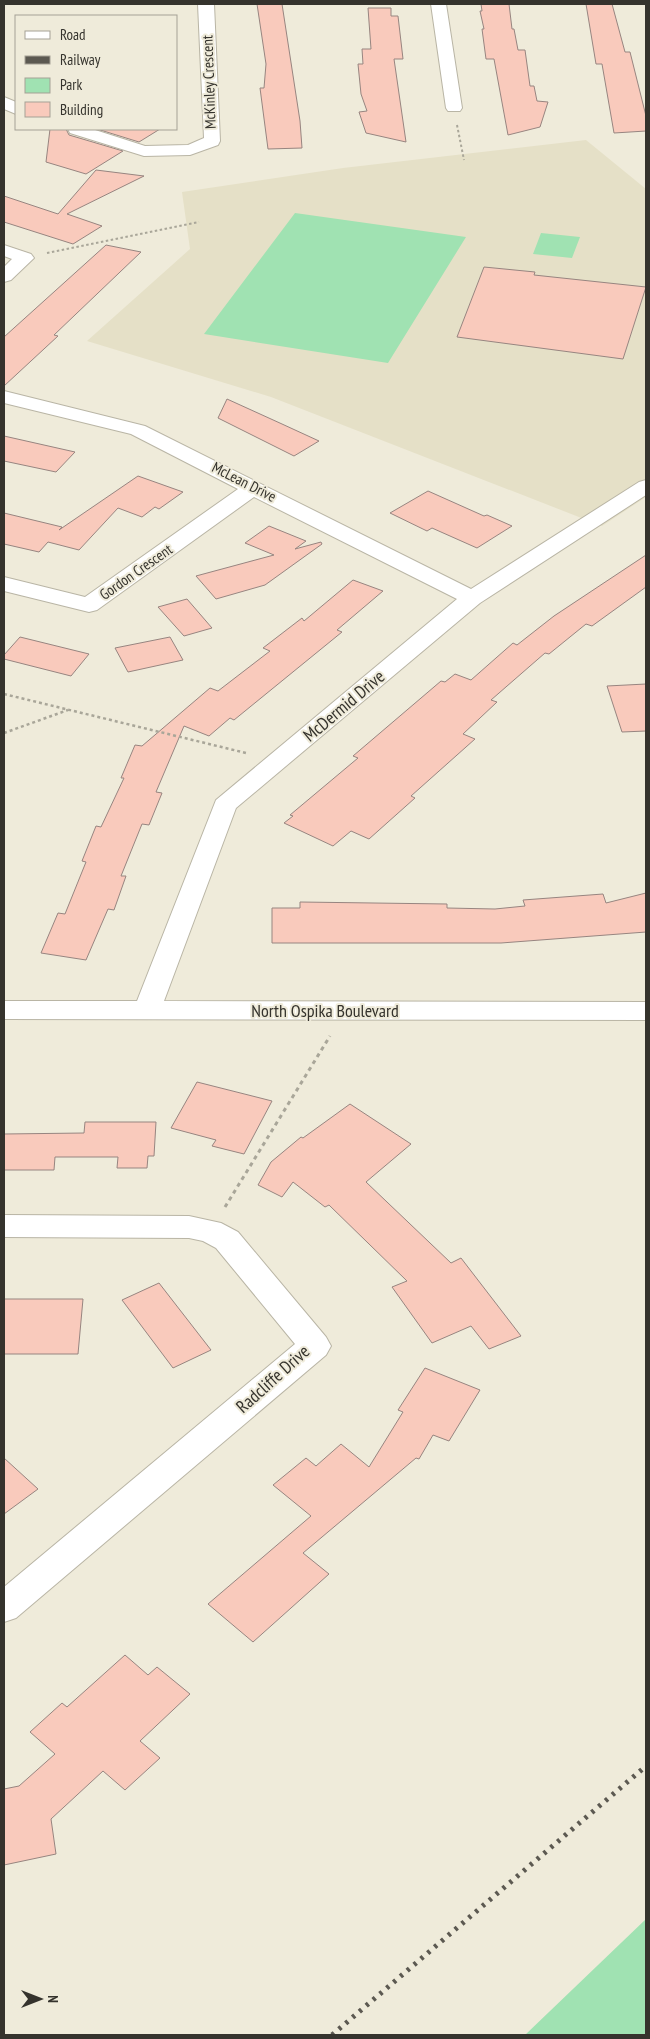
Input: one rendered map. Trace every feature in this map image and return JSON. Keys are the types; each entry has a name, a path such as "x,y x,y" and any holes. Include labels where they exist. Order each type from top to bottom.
{"street":[{"name":"McKinley Crescent","path":"79,130 144,151 190,150 212,140 206,4"},
{"path":"438,4 454,108"},
{"path":"4,102 15,108"},
{"path":"4,250 24,258 4,276"},
{"name":"McLean Drive","path":"4,397 138,430 472,598"},
{"name":"Gordon Crescent","path":"4,584 89,605 254,487"},
{"name":"McDermid Drive","path":"147,1011 225,805 472,598 643,492"},
{"name":"North Ospika Boulevard","path":"4,1010 646,1011"},
{"name":"Radcliffe Drive","path":"4,1226 189,1227 210,1231 227,1240 315,1346 4,1607"}],"path":[{"path":"454,108 464,160"},
{"path":"24,258 199,222"},
{"path":"4,694 278,761"},
{"path":"4,733 68,710"},
{"path":"210,1231 346,1011"}],"shaded area":[{"path":"586,140 646,189 646,497 602,526 271,397 87,341 190,249 182,192 343,168"}],"green space":[{"path":"295,213 466,237 388,363 204,334"},
{"path":"541,233 580,237 572,258 533,254"},
{"path":"646,1919 646,2035 525,2035"}],"building":[{"path":"257,4 282,4 300,121 302,148 268,149 260,88 264,88 266,64"},
{"path":"481,4 509,4 512,29 514,29 518,50 525,50 530,86 534,86 537,101 548,102 540,127 508,135 494,59 486,59 482,29 484,29 480,11 482,11"},
{"path":"586,4 612,4 625,52 630,52 646,116 646,131 614,133 602,64 596,64"},
{"path":"368,8 391,8 391,16 398,16 403,59 394,59 406,142 366,133 359,112 367,111 361,94 358,64 363,64 362,49 371,49"},
{"path":"50,130 66,130 69,135 123,151 86,174 46,162"},
{"path":"100,130 158,130 139,142"},
{"path":"96,170 144,176 67,214 102,226 73,244 4,222 4,196 58,214"},
{"path":"106,245 141,252 54,335 58,336 4,386 4,337"},
{"path":"484,267 535,272 534,275 646,287 623,359 457,337"},
{"path":"227,399 319,441 294,456 218,418"},
{"path":"4,436 75,452 56,472 4,461"},
{"path":"138,476 183,492 159,509 155,507 142,517 118,508 79,550 48,542 39,552 4,544 4,513 62,527 59,530"},
{"path":"428,491 484,516 487,515 512,526 477,548 432,528 427,531 390,513"},
{"path":"269,526 306,541 295,549 321,542 322,544 265,585 216,599 196,576 274,555 245,543"},
{"path":"646,555 646,587 592,626 586,624 549,654 545,653 491,700 497,702 463,734 475,739 411,796 415,798 369,839 351,831 333,846 284,823 293,816 290,815 358,758 353,756 441,681 445,682 455,674 471,680 513,643 517,645 554,616"},
{"path":"353,580 383,591 337,630 342,632 234,720 230,718 209,736 184,726 156,792 162,793 149,825 142,824 121,876 126,876 114,910 108,909 86,960 41,953 58,913 65,914 86,862 82,861 96,826 101,827 124,778 121,778 135,745 142,746 210,688 218,691 270,651 263,648 302,618 304,621"},
{"path":"187,599 212,628 184,636 158,607"},
{"path":"20,637 89,654 71,676 4,659 4,655"},
{"path":"170,637 183,660 128,672 115,648"},
{"path":"646,684 646,731 622,732 607,686"},
{"path":"646,893 646,932 501,943 272,943 272,908 300,908 300,902 447,904 447,908 495,909 525,906 523,900 603,894 606,903"},
{"path":"197,1082 272,1101 244,1154 212,1146 216,1140 171,1128"},
{"path":"350,1104 411,1144 366,1182 451,1263 461,1258 521,1336 489,1349 471,1326 432,1343 392,1287 407,1281 329,1205 325,1207 293,1182 282,1197 258,1185 271,1162 301,1137 303,1138"},
{"path":"85,1122 156,1122 154,1156 148,1156 147,1168 117,1168 118,1157 55,1157 54,1170 4,1170 4,1134 84,1133"},
{"path":"159,1283 211,1350 173,1368 122,1300"},
{"path":"4,1299 83,1299 78,1354 4,1354"},
{"path":"425,1368 480,1390 449,1441 433,1435 419,1459 416,1458 303,1553 329,1574 253,1642 208,1604 311,1516 273,1485 306,1458 316,1466 341,1444 369,1467 403,1412 398,1410"},
{"path":"4,1458 38,1489 4,1514"},
{"path":"125,1655 148,1675 157,1667 190,1694 140,1741 160,1758 125,1790 103,1771 51,1819 56,1854 4,1865 4,1789 19,1786 55,1754 30,1732 62,1703 67,1707"}],"railway":[{"path":"332,2035 646,1766"}]}
